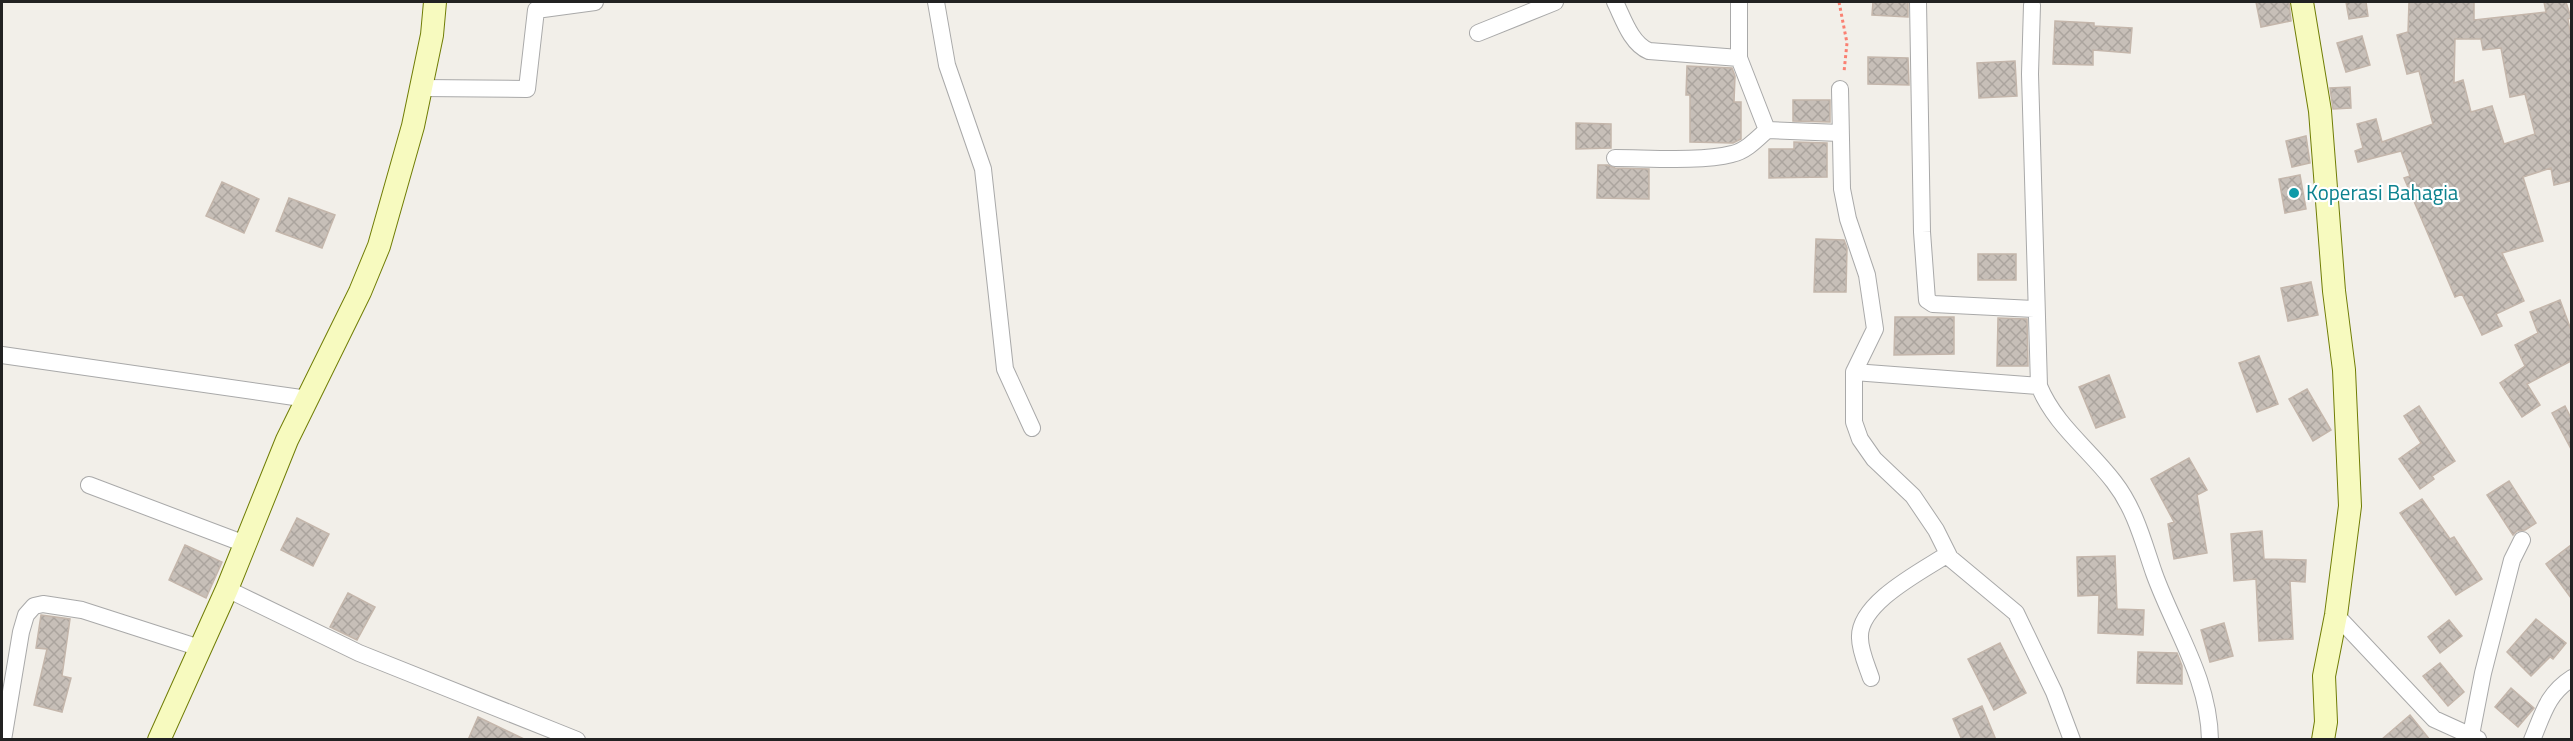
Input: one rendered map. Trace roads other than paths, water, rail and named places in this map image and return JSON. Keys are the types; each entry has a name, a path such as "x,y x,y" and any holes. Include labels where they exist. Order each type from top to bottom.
{"street":[{"path":"159,740 226,589 287,440 360,292 379,246 400,177 422,88 432,35 435,2"},
{"path":"422,88 527,89 536,10 595,2"},
{"path":"936,2 947,66 983,169 1005,369 1032,428"},
{"path":"1478,33 1555,2"},
{"path":"1615,2 1642,48 1648,51 1739,58"},
{"path":"1739,2 1739,58 1767,130"},
{"path":"1918,2 1922,241 1927,300 1933,304 2035,309"},
{"path":"2302,2 2320,111 2334,291 2346,403 2350,506 2336,615 2324,676 2327,734"},
{"path":"2032,5 2030,74 2034,147 2038,386 2050,409 2114,482 2130,508 2141,531 2154,574 2190,652 2210,715 2210,740"},
{"path":"1840,89 1842,189 1848,219 1867,275 1875,329 1854,372 1854,422 1860,439 1874,459 1913,496 1936,530 1948,554 2016,613 2054,692 2072,740"},
{"path":"1615,159 1684,158 1733,154 1755,141 1767,130 1840,133"},
{"path":"2,355 308,399"},
{"path":"1854,372 2038,386"},
{"path":"89,485 245,544"},
{"path":"2336,615 2434,719 2475,737 2483,673 2512,560 2522,540"},
{"path":"1872,678 1860,638 1861,624 1867,614 1890,592 1948,554"},
{"path":"226,589 359,653 577,740"},
{"path":"3,740 21,632 26,615 34,606 42,604 82,610 200,648"},
{"path":"2532,740 2546,702 2571,678"}],"place":[{"name":"Koperasi Bahagia","path":"2294,193"}]}
